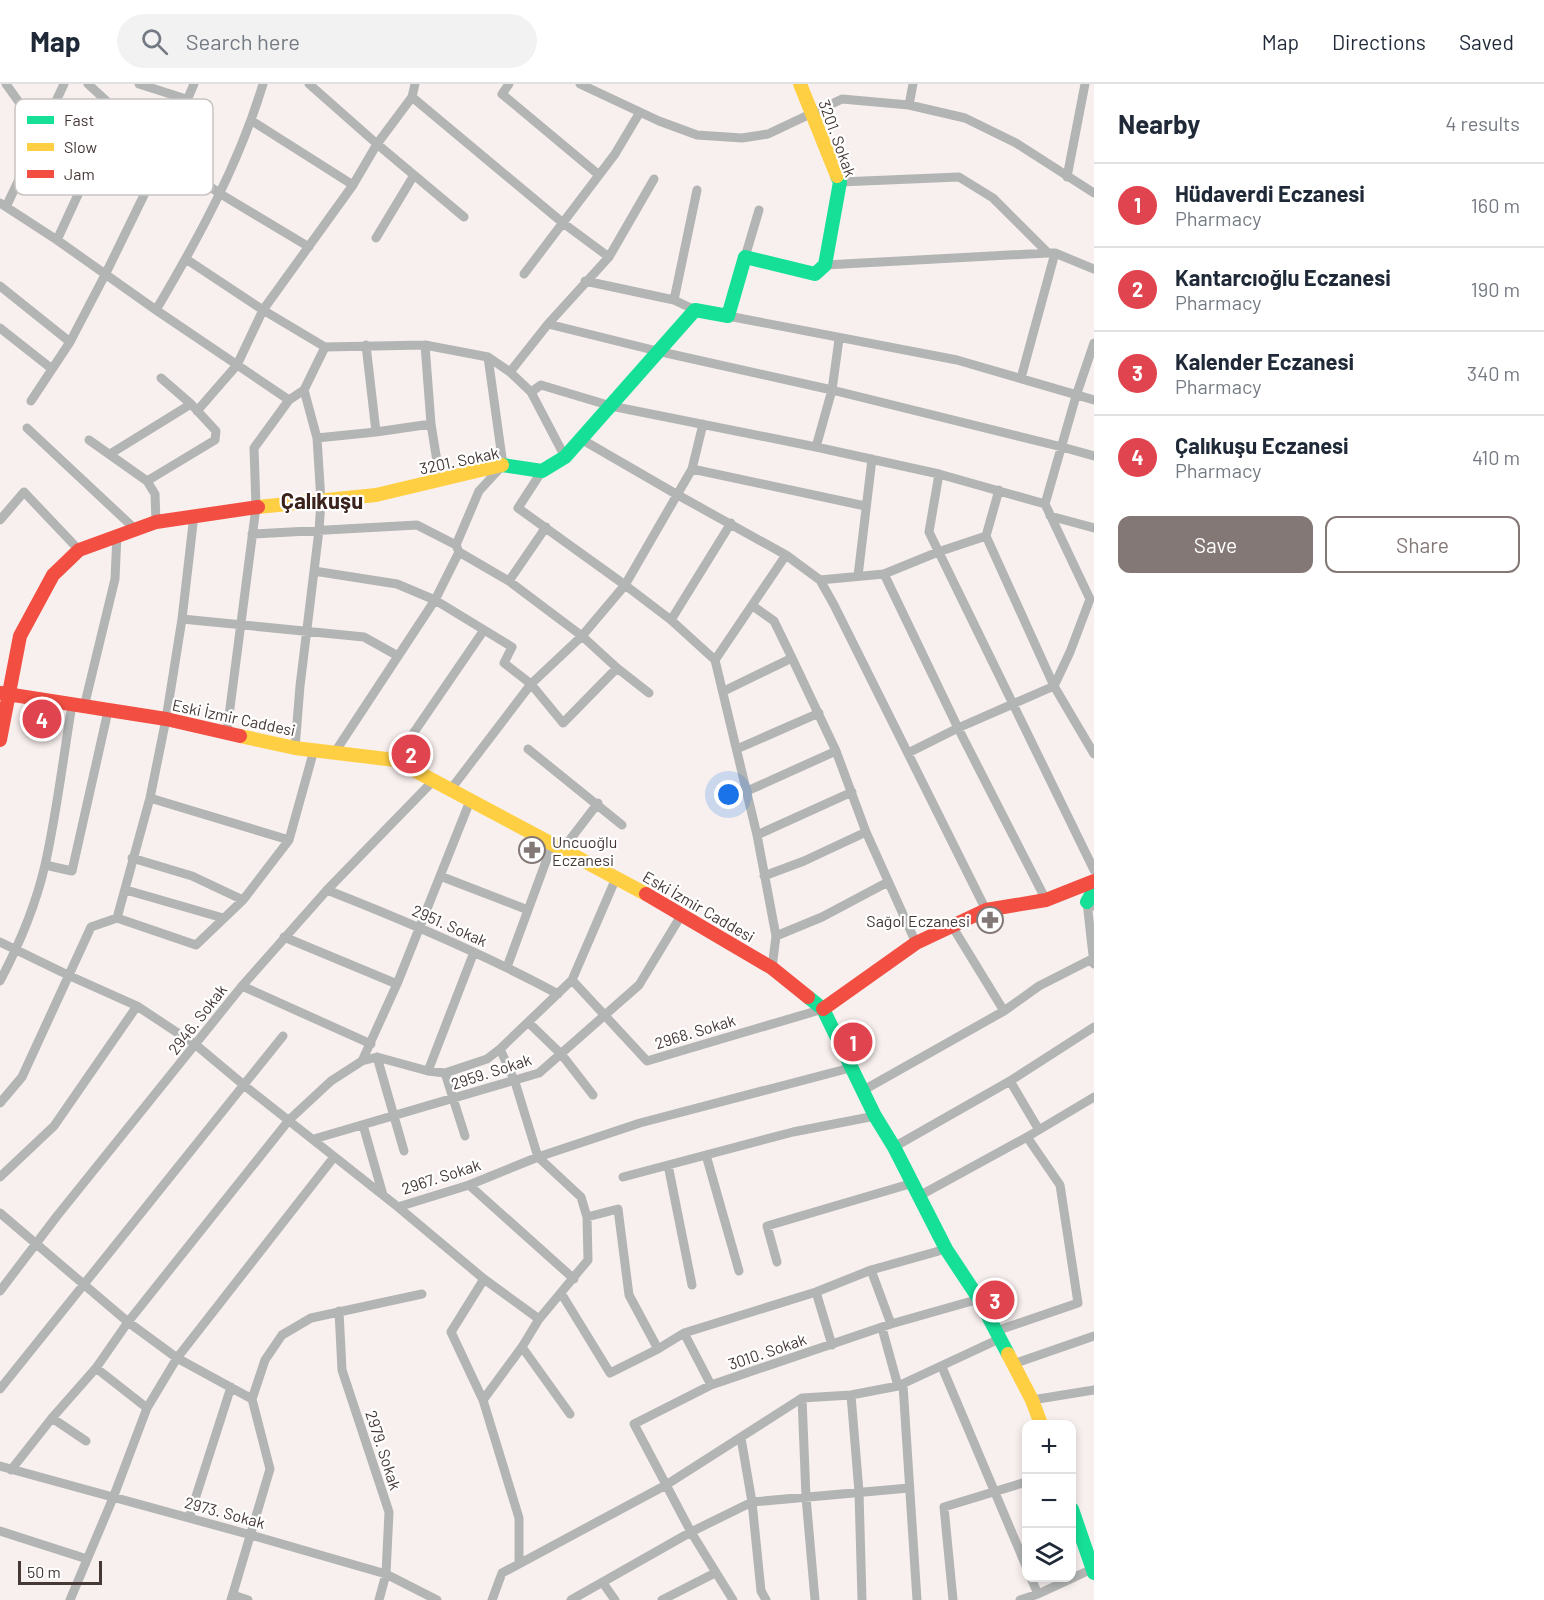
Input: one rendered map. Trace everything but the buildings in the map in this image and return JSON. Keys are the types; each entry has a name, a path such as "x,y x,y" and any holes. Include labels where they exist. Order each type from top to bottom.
{"main road":[{"name":"3201. Sokak","path":"800,84 840,182 825,265"},
{"path":"542,471 565,458 695,310 728,316 745,256 815,274 825,265"},
{"name":"3201. Sokak","path":"0,740 5,694 20,636 52,575 80,550 117,534 156,522 194,515 376,495 503,465 542,471"},
{"name":"Eski İzmir Caddesi","path":"5,694 166,719 295,748 395,760 682,914 772,968 823,1009 850,1068 913,1183 946,1250 980,1299 1032,1400 1039,1420"},
{"path":"823,1009 916,943 986,910 1046,900 1094,881"},
{"path":"1090,904 1094,889"},
{"path":"1076,1523 1093,1571"}],"street":[{"path":"6,84 17,99"},
{"path":"56,99 64,84"},
{"path":"88,84 104,99"},
{"path":"140,84 186,99 194,84"},
{"path":"156,310 186,259 219,193 252,121 262,84"},
{"path":"309,84 464,217"},
{"path":"110,454 194,408 237,365 263,310 353,185 377,144 412,97 415,84"},
{"path":"509,84 502,94 599,175"},
{"path":"580,84 697,135 742,138 768,134 842,99 909,105 964,118 1016,143 1094,193"},
{"path":"909,105 913,84"},
{"path":"1067,177 1085,84"},
{"path":"412,97 563,223 609,257"},
{"path":"524,274 615,154 640,112"},
{"path":"252,121 353,185"},
{"path":"376,238 414,175"},
{"path":"840,182 959,177 993,198 1051,253 1094,269"},
{"path":"510,372 585,281 609,257 654,179"},
{"path":"15,181 3,205 289,399"},
{"path":"213,189 309,247"},
{"path":"674,300 697,189"},
{"path":"57,240 78,195"},
{"path":"31,401 70,342 144,195"},
{"path":"745,256 759,210"},
{"path":"825,265 1051,253"},
{"path":"1021,378 1051,253"},
{"path":"186,259 263,310 325,347 425,345 488,357 510,372 531,392 565,458"},
{"path":"585,281 674,300 695,310"},
{"path":"0,286 70,342"},
{"path":"728,316 957,360 1094,400"},
{"path":"548,324 832,390 1094,456"},
{"path":"0,328 52,369"},
{"path":"816,447 832,390 839,339"},
{"path":"908,753 958,728 1054,686 1070,652 1089,598 1046,504 1076,396 1094,343"},
{"path":"366,345 376,432"},
{"path":"425,345 440,480"},
{"path":"227,731 255,507 254,448 289,399 304,390 325,347"},
{"path":"335,752 435,600 479,491 503,465 488,357"},
{"path":"147,481 215,440 216,431 161,378"},
{"path":"531,392 541,385 611,406 939,474 1046,504"},
{"path":"295,748 321,501 317,438 304,390"},
{"path":"317,438 432,424"},
{"path":"451,789 531,684 582,636 625,585 692,469 704,424"},
{"path":"27,428 135,529"},
{"path":"582,439 676,495 786,555 820,580 986,910"},
{"path":"89,440 147,481 154,494 156,522"},
{"path":"858,576 872,459"},
{"path":"692,469 866,506"},
{"path":"542,471 518,508 671,620 715,660 757,835 776,936 772,968"},
{"path":"939,474 929,532 1094,870"},
{"path":"999,490 986,536 1054,686 1094,754"},
{"path":"0,520 24,492 80,550"},
{"path":"117,918 150,798 166,719 182,619 194,515"},
{"path":"1050,516 1094,528"},
{"path":"671,620 731,523"},
{"path":"252,534 417,525 509,581 582,636 617,668 650,693"},
{"path":"509,581 546,527"},
{"path":"0,981 15,950 45,865 78,706 116,579 117,534"},
{"path":"820,580 884,574 986,536"},
{"path":"715,660 786,555"},
{"path":"314,571 397,584 435,600 512,647 504,663 531,684 563,723 617,668"},
{"path":"884,574 958,728 1046,900"},
{"path":"753,606 774,621 819,713 836,751 866,832 916,943"},
{"path":"182,619 364,637 399,656"},
{"path":"395,760 484,630"},
{"path":"724,692 792,658"},
{"path":"45,865 72,871 108,711"},
{"path":"737,749 819,713"},
{"path":"528,749 622,825"},
{"path":"0,1103 22,1077 91,927 117,918 196,945 243,900 289,840 314,750"},
{"path":"745,792 836,751"},
{"name":"2946. Sokak","path":"0,1291 57,1216 242,986 327,890 434,780"},
{"path":"757,835 852,792"},
{"path":"150,798 289,840"},
{"path":"362,1061 397,984 470,801"},
{"path":"507,967 528,910 557,847 597,803"},
{"path":"764,876 804,861 866,832"},
{"path":"132,858 192,876 243,900"},
{"path":"440,876 528,910"},
{"path":"11,1470 96,1368 128,1322 289,1120 331,1081 362,1061 377,1057 428,1071 445,1073 487,1059 529,1023 572,980 616,878"},
{"path":"776,936 822,917 888,882"},
{"path":"126,890 223,918"},
{"name":"2951. Sokak","path":"327,890 419,927 507,967 558,994"},
{"path":"862,1091 1004,1011 1039,986 1093,961 1090,904"},
{"name":"2959. Sokak","path":"314,1139 515,1082 539,1073 639,985 682,914"},
{"path":"952,926 1004,1011"},
{"path":"285,937 397,984"},
{"name":"2967. Sokak","path":"0,942 137,1006 196,1045 398,1207 469,1185 538,1157 640,1123 850,1068"},
{"path":"428,1071 474,952"},
{"name":"2968. Sokak","path":"572,980 647,1062 823,1009"},
{"path":"242,986 371,1044"},
{"path":"0,1177 54,1126 137,1006"},
{"path":"529,1023 562,1055 593,1095"},
{"path":"894,1147 1010,1081 1094,1027"},
{"path":"0,1389 283,1036"},
{"path":"483,1400 522,1347 539,1319 588,1260 587,1217 581,1197 538,1157 515,1082 500,1049"},
{"path":"377,1057 404,1151"},
{"path":"445,1073 465,1136"},
{"path":"1010,1081 1039,1130"},
{"path":"919,1196 1027,1137 1094,1097"},
{"path":"623,1177 793,1132 875,1116"},
{"path":"363,1125 383,1194"},
{"path":"492,1600 502,1573 666,1485 802,1398 851,1395 900,1386 942,1367 997,1335 1078,1303 1060,1185 1027,1137"},
{"path":"706,1155 739,1272"},
{"path":"70,1600 113,1498 147,1408 177,1358 334,1157"},
{"path":"668,1165 692,1285"},
{"path":"777,1262 768,1226 913,1183"},
{"path":"469,1185 574,1279"},
{"path":"398,1207 484,1279 539,1319"},
{"path":"587,1217 618,1209 629,1295 658,1349"},
{"path":"0,1213 128,1322 177,1358 252,1400"},
{"path":"561,1293 610,1373 684,1333 816,1292 871,1270 946,1250"},
{"path":"871,1270 900,1386 917,1600"},
{"path":"484,1279 451,1332 483,1400 519,1518 519,1563"},
{"path":"816,1292 832,1345"},
{"path":"248,1600 232,1598 270,1469 252,1400 264,1360 282,1335 311,1318 422,1294"},
{"name":"3010. Sokak","path":"666,1485 634,1424 711,1385 886,1326 980,1299"},
{"name":"2979. Sokak","path":"339,1311 342,1370 389,1512 386,1574 379,1600"},
{"path":"684,1333 711,1385"},
{"path":"1013,1365 1094,1336"},
{"path":"522,1347 570,1414"},
{"path":"942,1367 1022,1556"},
{"path":"96,1368 147,1408"},
{"path":"189,1518 231,1387"},
{"path":"1032,1400 1094,1390"},
{"path":"851,1395 859,1492 862,1600"},
{"path":"802,1398 806,1497 815,1600"},
{"path":"52,1418 86,1441"},
{"path":"741,1438 752,1502 761,1592 766,1600"},
{"name":"2973. Sokak","path":"0,1466 386,1574 425,1598 437,1600"},
{"path":"953,1600 944,1507 1022,1483"},
{"path":"666,1485 690,1532 733,1600"},
{"path":"571,1600 690,1532 752,1502 909,1488"},
{"path":"0,1531 87,1559"},
{"path":"1020,1600 1093,1571"},
{"path":"662,1600 715,1573"},
{"path":"1033,1582 1038,1594"},
{"path":"603,1583 615,1600"}],"traffic: fast":[{"path":"502,465 542,471 565,457 695,310 728,316 745,257 815,274 825,265 840,182 837,176"},
{"path":"1087,902 1094,889"},
{"path":"808,997 823,1009 875,1116 894,1147 946,1249 979,1299 1008,1354"},
{"path":"1076,1521 1094,1573"}],"traffic: slow":[{"path":"800,84 837,176"},
{"path":"258,507 376,495 502,465"},
{"path":"240,736 295,748 395,760 646,894"},
{"path":"1008,1354 1032,1400 1040,1420"}],"traffic: jam":[{"path":"0,740 20,636 53,575 79,550 156,522 258,507"},
{"path":"0,693 166,719 240,736"},
{"path":"823,1009 916,943 986,910 1046,900 1094,881"},
{"path":"646,894 772,968 808,997"}],"place":[{"name":"Çalıkuşu Eczanesi","path":"42,719"},
{"name":"Kantarcıoğlu Eczanesi","path":"411,754"},
{"name":"Uncuoğlu Eczanesi","path":"532,850"},
{"name":"Sağol Eczanesi","path":"990,920"},
{"name":"Hüdaverdi Eczanesi","path":"853,1042"},
{"name":"Kalender Eczanesi","path":"995,1300"}],"district":[{"name":"Çalıkuşu","path":"322,500"}]}
